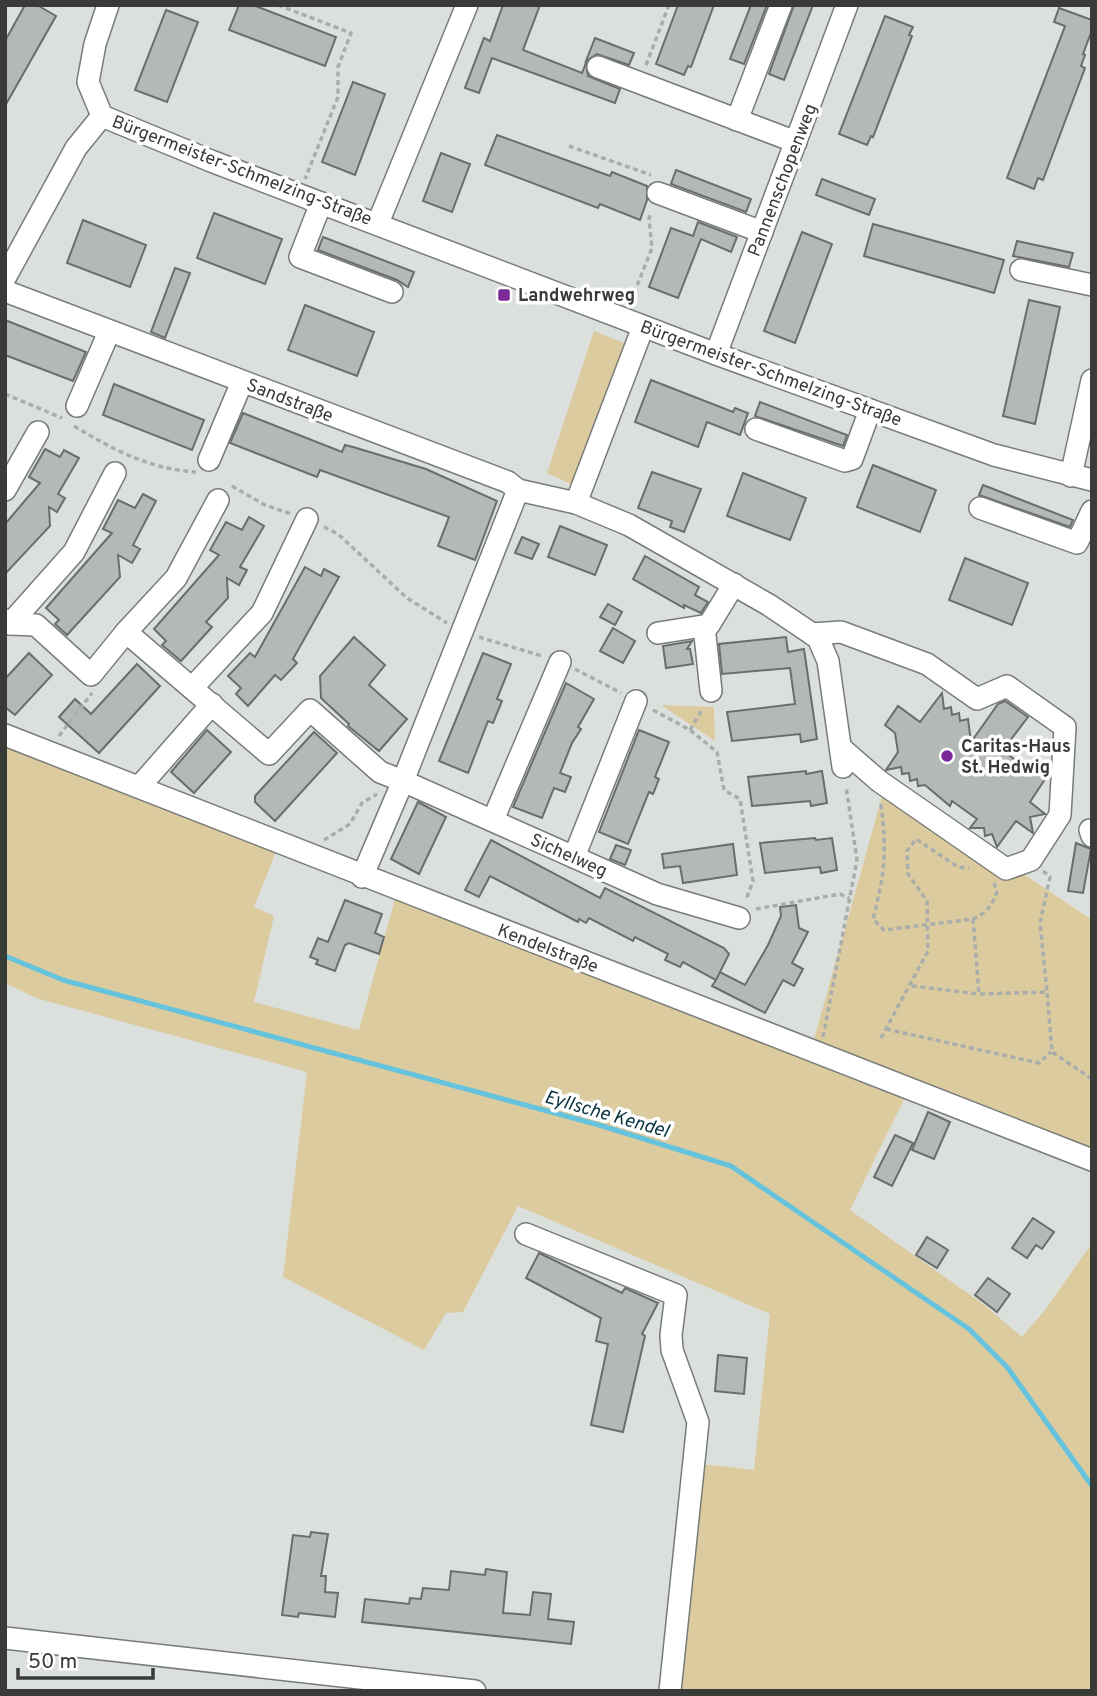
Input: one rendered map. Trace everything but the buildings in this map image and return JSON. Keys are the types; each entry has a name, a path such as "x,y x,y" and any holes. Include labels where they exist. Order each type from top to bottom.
{"street":[{"path":"5,278 76,148 103,116 88,82 95,44 108,5"},
{"path":"378,223 467,5"},
{"path":"737,120 781,5"},
{"name":"Pannenschopenweg","path":"716,354 847,5"},
{"path":"598,67 796,142"},
{"name":"Bürgermeister-Schmelzing-Straße","path":"103,116 321,203 716,354 994,455 1082,478"},
{"path":"658,193 762,232"},
{"path":"321,203 300,257 391,292"},
{"path":"1021,270 1092,285"},
{"name":"Sandstraße","path":"5,291 508,482 518,490 576,503 629,525 734,584 813,634"},
{"path":"576,503 633,323"},
{"path":"70,413 109,332"},
{"path":"1082,478 1092,380"},
{"path":"203,466 242,382"},
{"path":"756,429 845,461 852,459 870,410"},
{"path":"5,490 38,432"},
{"path":"8,622 75,552 115,474"},
{"path":"8,622 36,625 91,675 176,578 220,490"},
{"path":"362,877 396,779 461,631 518,490"},
{"path":"980,508 1071,543 1082,539 1092,511"},
{"path":"192,688 262,613 307,519"},
{"path":"658,633 709,625 734,584"},
{"path":"704,626 711,691"},
{"path":"126,632 212,704 139,787"},
{"path":"841,632 927,664 977,699 1007,686 1065,726 1060,815 1031,860 1006,869 842,758 828,661 818,638 813,634 841,632"},
{"path":"493,820 560,662"},
{"path":"574,857 636,701"},
{"name":"Sichelweg","path":"212,704 269,754 310,710 380,772 657,894 739,918"},
{"name":"Kendelstraße","path":"5,735 408,895 1092,1160"},
{"path":"526,1234 676,1295 672,1350 698,1422 670,1691"},
{"path":"5,1638 475,1691"}],"path":[{"path":"278,5 351,33 338,67 338,97 299,194"},
{"path":"638,83 669,5"},
{"path":"569,146 663,179 649,219 652,248 633,323"},
{"path":"5,394 70,413 125,456 169,471 203,466"},
{"path":"38,432 70,413"},
{"path":"220,490 307,519 338,534 407,598 461,631 560,662 690,730 717,752 724,790 740,799 753,881 739,918"},
{"path":"46,750 92,697 91,675"},
{"path":"690,730 711,691"},
{"path":"819,1052 857,860 842,758"},
{"path":"311,855 320,843 350,824 362,803 386,789 396,779"},
{"path":"878,781 886,849 884,874 873,919 884,930 974,919 984,914 997,892 990,875"},
{"path":"881,1038 912,986 928,951 927,901 908,874 907,851 916,839 958,867 972,868"},
{"path":"1031,860 1050,877 1040,923 1052,1052"},
{"path":"739,918 763,905 840,894 849,898"},
{"path":"974,919 979,994"},
{"path":"912,986 979,994 1047,992"},
{"path":"886,1029 1039,1063 1052,1052"},
{"path":"1052,1052 1092,1079"}],"shaded area":[{"path":"594,331 624,343 575,486 547,473"},
{"path":"661,705 714,707 715,741"},
{"path":"5,741 277,849 254,907 274,916 254,1002 359,1030 396,895 906,1095 850,1210 983,1304 1022,1337 1045,1310 1092,1243 1092,1691 674,1691 702,1464 754,1470 770,1314 518,1206 463,1312 446,1313 424,1350 283,1277 307,1072 36,998 5,983"},
{"path":"886,782 1092,920 1092,1152 813,1043"}],"waterway":[{"name":"Eyllsche Kendel","path":"5,956 63,980 599,1125 731,1166 969,1329 1007,1367 1092,1486"}],"place":[{"name":"Landwehrweg","path":"504,295"},
{"name":"Caritas-Haus St. Hedwig","path":"947,756"}]}
